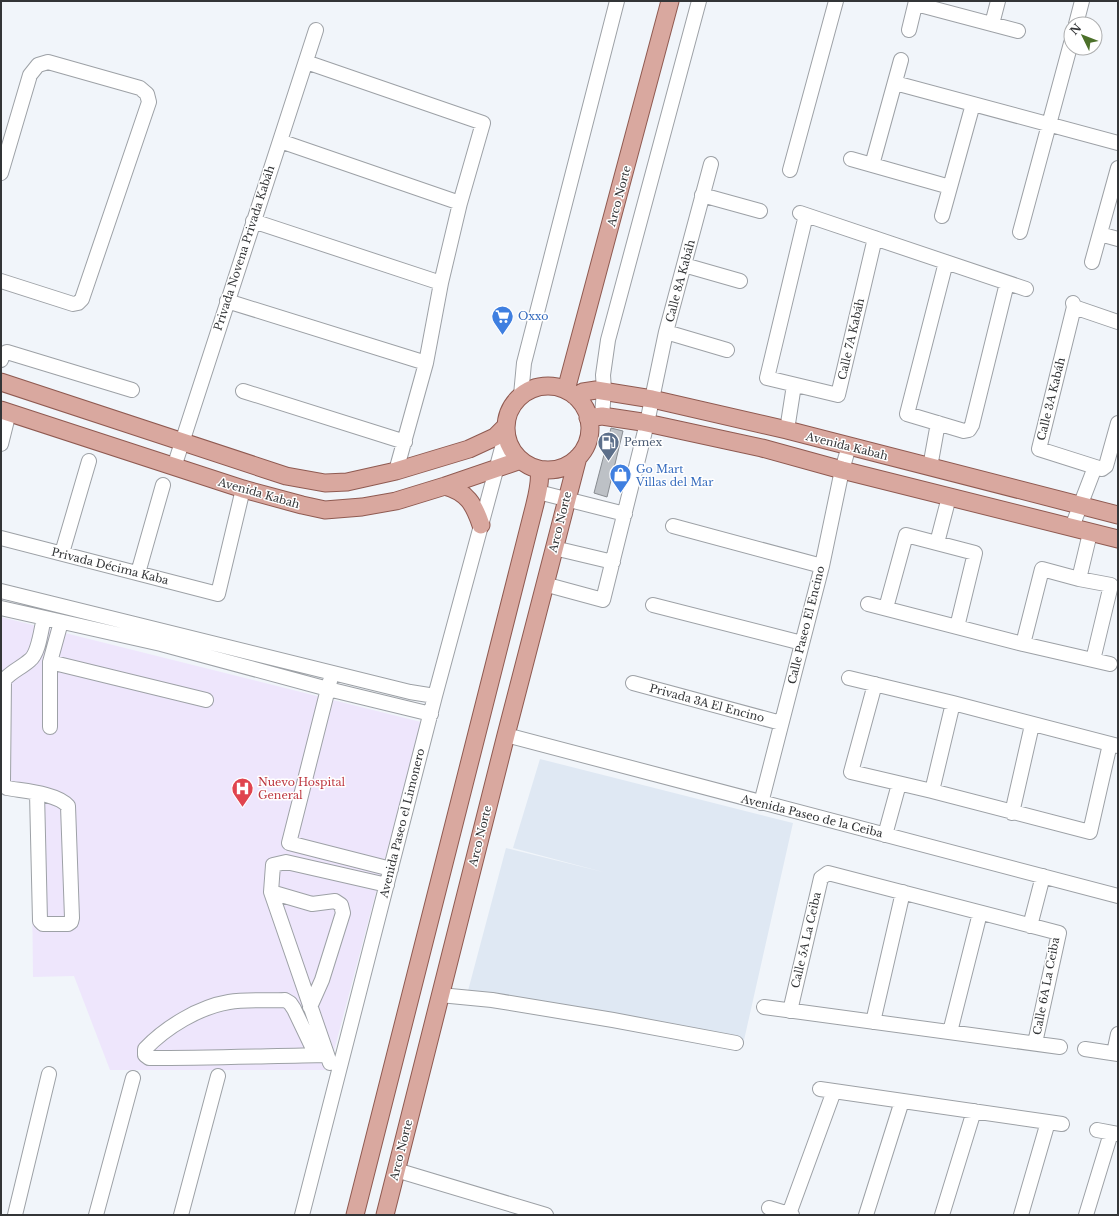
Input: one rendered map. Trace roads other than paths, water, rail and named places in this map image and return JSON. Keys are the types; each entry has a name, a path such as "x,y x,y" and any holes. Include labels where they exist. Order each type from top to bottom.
{"main road":[{"name":"Arco Norte","path":"571,393 670,1"},
{"path":"1,382 181,440 286,476 325,482 347,482 396,471 469,449 506,429"},
{"path":"595,417 583,450 578,457 556,469 539,469 529,465 521,460 509,443 506,429 508,414 521,395 531,389 543,386 555,386 571,393 586,410 595,417 647,423 762,448 842,470 1118,539"},
{"name":"Avenida Kabah","path":"571,393 590,390 604,390 652,399 787,430 1118,516"},
{"name":"Avenida Kabah","path":"5,411 244,489 302,506 326,510 362,507 396,501 521,460"},
{"name":"Arco Norte","path":"385,1215 544,584 578,457"},
{"path":"355,1215 538,492 540,474 539,469"},
{"path":"445,486 460,492 471,501 482,525"}],"street":[{"path":"521,395 524,363 617,1"},
{"path":"595,417 604,390 603,375 608,340 699,1"},
{"path":"790,170 836,1"},
{"path":"992,24 998,1"},
{"path":"1078,16 1082,1"},
{"path":"909,30 916,3 1018,31"},
{"name":"Privada Novena Privada Kabáh","path":"174,467 181,440 316,30"},
{"path":"1020,232 1068,56"},
{"path":"872,165 901,60"},
{"path":"1,173 30,75 38,65 48,62 140,88 147,94 149,102 82,299 78,303 73,304 1,281"},
{"path":"306,62 483,122 460,204 441,283 426,363 396,471"},
{"path":"895,83 1118,143"},
{"path":"942,216 972,104"},
{"path":"280,141 460,204"},
{"path":"851,159 950,187"},
{"name":"Calle 8A Kabáh","path":"544,584 603,600 647,423 666,332 711,164"},
{"path":"1092,262 1118,168"},
{"path":"702,196 760,211"},
{"name":"Calle 7A Kabáh","path":"875,238 838,395 767,378 803,214 875,238 946,262 1007,283 1026,289"},
{"path":"253,221 441,283"},
{"path":"1100,234 1118,239"},
{"path":"946,262 907,414 964,431 969,430 972,425 1007,283"},
{"path":"684,265 740,282"},
{"path":"227,301 426,363"},
{"name":"Calle 3A Kabáh","path":"1095,467 1039,449 1073,305 1118,322"},
{"path":"666,332 727,350"},
{"path":"1,360 3,354 6,352 132,390"},
{"path":"787,430 794,385"},
{"path":"243,391 405,442"},
{"path":"1,444 5,411"},
{"path":"930,467 938,423"},
{"path":"1072,527 1095,467 1102,469 1106,466 1118,423"},
{"name":"Avenida Paseo el Limonero","path":"302,1215 435,696 482,525 506,429"},
{"name":"Calle Paseo El Encino","path":"760,803 822,566 842,470 849,446"},
{"path":"62,553 89,461"},
{"path":"138,573 163,485"},
{"name":"Privada Décima Kaba","path":"1,538 218,594 244,489"},
{"path":"538,492 625,514"},
{"path":"937,543 949,497"},
{"path":"673,526 822,566"},
{"path":"1079,579 1090,532"},
{"path":"886,608 906,535 975,553 957,626"},
{"path":"554,548 613,562"},
{"path":"1023,644 1042,569 1079,579 1111,585 1093,660"},
{"path":"1,591 163,638 328,689 431,714"},
{"path":"868,604 1023,644 1110,664"},
{"path":"653,605 802,643"},
{"path":"1,608 61,622 163,638 332,672 410,692 435,696"},
{"path":"37,793 40,921 43,924 68,924 71,922 72,918 68,806 59,799 37,793 7,788 4,786 4,680 10,673 31,660 35,654 44,618"},
{"path":"50,727 50,662 61,622"},
{"path":"50,662 206,700"},
{"path":"332,672 290,843 391,869"},
{"path":"849,678 875,684 953,703 1114,746 1090,832 1012,813 932,791 851,772 875,684"},
{"name":"Privada 3A El Encino","path":"633,683 781,723"},
{"path":"932,791 953,703"},
{"path":"1012,813 1032,724"},
{"name":"Avenida Paseo de la Ceiba","path":"506,735 1118,896"},
{"path":"885,835 899,784"},
{"path":"322,1055 310,1007 271,892 273,865 286,862 387,885"},
{"name":"Calle 6A La Ceiba","path":"828,873 1058,933 1035,1043"},
{"name":"Calle 5A La Ceiba","path":"790,1011 821,878 828,873"},
{"path":"1030,926 1043,876"},
{"path":"271,892 312,904 335,901 342,905 343,913 322,980 310,1007"},
{"path":"873,1022 903,892"},
{"path":"950,1032 980,913"},
{"path":"440,995 492,1000 613,1020 736,1043"},
{"path":"322,1055 221,1058 148,1058 145,1055 145,1049 157,1037 200,1010 230,1002 284,1000 290,1003 294,1009 322,1055 336,1080"},
{"name":"Calle 6A La Ceiba","path":"764,1007 1060,1047"},
{"path":"1085,1050 1116,1053 1118,1034"},
{"path":"15,1215 49,1074"},
{"path":"181,1215 218,1076"},
{"path":"96,1215 133,1078"},
{"path":"769,1208 791,1215 827,1090 1062,1124"},
{"path":"866,1215 902,1101"},
{"path":"942,1215 974,1111"},
{"path":"1021,1215 1048,1122"},
{"path":"1086,1215 1114,1134 1097,1130"},
{"path":"396,1170 546,1215"}],"place":[{"name":"Oxxo","path":"502,336"},
{"name":"Pemex","path":"609,462"},
{"name":"Go Mart Villas del Mar","path":"621,494"},
{"name":"Nuevo Hospital General","path":"242,808"}]}
